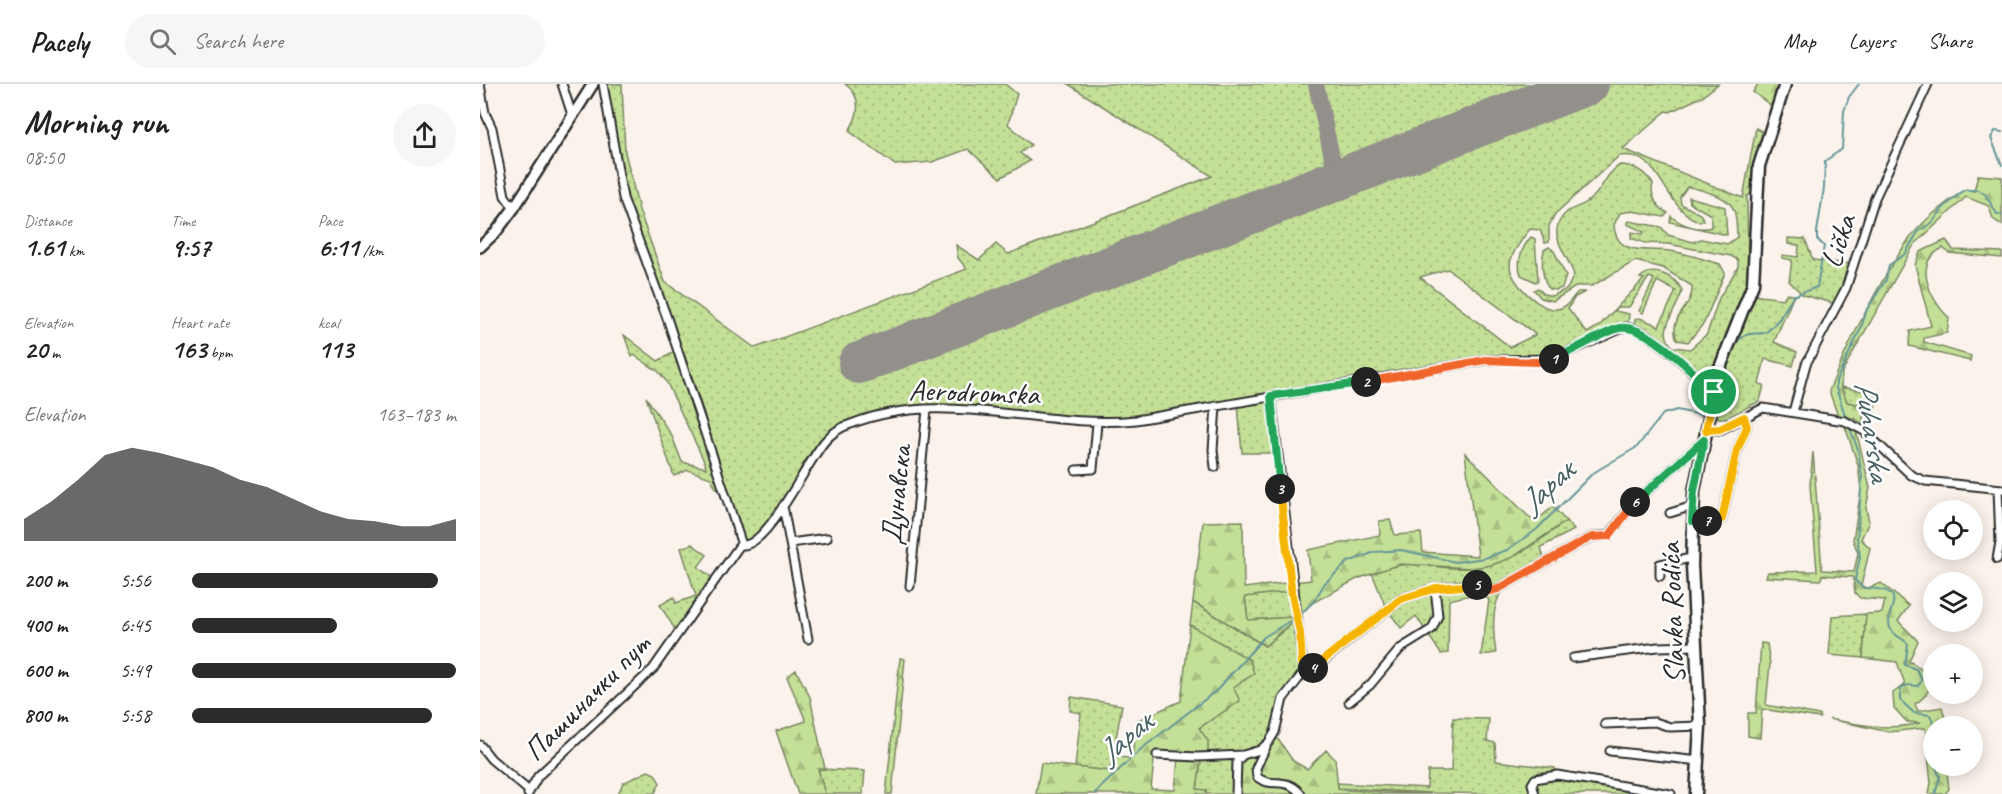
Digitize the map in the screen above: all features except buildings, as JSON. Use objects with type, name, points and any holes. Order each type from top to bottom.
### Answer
[{"type":"main road","name":"Slavka Rodića","points":[[1696,794],[1700,726],[1692,558],[1693,506],[1719,370],[1752,284],[1759,166],[1785,84]]},
{"type":"street","points":[[480,84],[505,196],[514,208]]},
{"type":"street","points":[[562,84],[573,115]]},
{"type":"street","points":[[480,247],[496,232],[514,208],[593,84]]},
{"type":"street","points":[[603,84],[618,184],[716,463],[740,544]]},
{"type":"street","name":"Lička","points":[[1792,412],[1806,364],[1846,288],[1875,198],[1928,84]]},
{"type":"street","name":"Aerodromska","points":[[740,544],[746,546],[757,538],[783,506],[813,456],[835,432],[874,416],[927,409],[1023,414],[1097,423],[1136,420],[1271,396],[1359,384],[1485,360],[1552,359],[1625,327],[1633,328],[1650,337],[1714,392]]},
{"type":"street","points":[[1271,396],[1292,595],[1299,625],[1302,663],[1306,668]]},
{"type":"street","points":[[1215,467],[1213,450],[1216,406]]},
{"type":"street","points":[[1301,794],[1288,783],[1264,781],[1257,777],[1256,768],[1269,742],[1284,699],[1306,668],[1318,665],[1401,599],[1436,588],[1475,585],[1490,591],[1498,589],[1592,537],[1609,536],[1635,502],[1705,435],[1763,408],[1855,424],[1911,475],[1925,481],[2000,489],[2000,548],[1997,559]]},
{"type":"street","name":"Дунавска","points":[[910,586],[927,409]]},
{"type":"street","points":[[1692,521],[1719,522],[1722,519],[1737,450],[1747,427],[1744,417]]},
{"type":"street","points":[[1076,470],[1092,469],[1097,423]]},
{"type":"street","points":[[783,506],[808,639]]},
{"type":"street","points":[[1670,513],[1693,506]]},
{"type":"street","points":[[790,543],[827,538]]},
{"type":"street","name":"Пашиначки пут","points":[[529,792],[537,776],[627,696],[653,669],[740,544]]},
{"type":"street","points":[[1660,576],[1660,564],[1692,558]]},
{"type":"street","points":[[1349,702],[1370,685],[1400,650],[1436,624],[1438,616],[1436,588]]},
{"type":"street","points":[[1574,658],[1658,647],[1696,646]]},
{"type":"street","points":[[1605,724],[1655,722],[1670,727],[1700,726]]},
{"type":"street","points":[[1157,755],[1198,758],[1243,755],[1260,750],[1269,742]]},
{"type":"street","points":[[480,745],[491,759],[529,792]]},
{"type":"street","points":[[1610,751],[1699,761]]},
{"type":"street","points":[[1236,794],[1237,761],[1243,755]]},
{"type":"street","points":[[1534,794],[1532,784],[1535,779],[1557,775],[1671,794]]},
{"type":"green space","points":[[607,84],[622,84],[625,152],[639,210],[665,282],[755,348],[967,269],[958,258],[956,245],[979,260],[996,244],[1008,254],[1212,176],[1068,84],[1718,84],[1703,96],[1670,112],[1666,111],[1623,149],[1743,198],[1756,128],[1763,132],[1755,164],[1753,193],[1747,196],[1748,283],[1724,348],[1710,370],[1703,374],[1697,372],[1649,331],[1634,326],[1635,319],[1640,318],[1659,326],[1676,291],[1657,281],[1643,313],[1639,311],[1654,279],[1649,277],[1629,307],[1618,307],[1615,311],[1629,314],[1628,323],[1604,330],[1552,357],[1497,357],[1133,418],[1081,419],[974,407],[903,407],[870,414],[841,426],[816,446],[776,514],[756,537],[744,543],[693,379],[626,194]],"holes":[[[1619,156],[1634,156],[1645,161],[1654,170],[1677,205],[1687,215],[1700,222],[1704,220],[1700,214],[1681,204],[1680,197],[1687,187],[1725,199],[1735,213],[1737,237],[1727,244],[1701,239],[1693,242],[1668,235],[1661,227],[1629,221],[1627,224],[1644,232],[1643,234],[1632,232],[1631,238],[1645,243],[1668,244],[1731,256],[1738,260],[1738,267],[1719,298],[1707,334],[1690,349],[1673,347],[1668,340],[1667,327],[1682,291],[1675,281],[1663,274],[1657,272],[1645,274],[1640,278],[1644,279],[1599,326],[1587,333],[1568,308],[1575,297],[1585,292],[1578,292],[1564,307],[1550,309],[1527,294],[1511,272],[1512,256],[1530,229],[1540,230],[1545,243],[1549,242],[1549,226],[1555,214]],[[1448,269],[1535,334],[1535,335],[1510,347],[1420,277]]]},
{"type":"green space","points":[[845,84],[1005,84],[1017,94],[1008,124],[1031,145],[1020,153],[1030,161],[1000,178],[968,149],[932,162],[895,165],[849,131],[858,106],[855,95]]},
{"type":"green space","points":[[1758,84],[1781,84],[1773,107],[1753,92]]},
{"type":"green space","points":[[1620,165],[1639,170],[1646,176],[1653,184],[1652,193],[1655,201],[1668,213],[1664,217],[1632,211],[1620,213],[1614,225],[1620,242],[1634,249],[1676,252],[1720,264],[1725,273],[1704,323],[1688,342],[1677,340],[1675,325],[1692,294],[1692,286],[1663,268],[1635,261],[1592,286],[1577,286],[1553,301],[1541,298],[1534,290],[1538,288],[1544,294],[1552,296],[1567,289],[1574,275],[1559,244],[1557,228],[1560,220],[1567,212],[1591,199]]},
{"type":"green space","points":[[1978,175],[2002,177],[2002,225],[1993,219],[1989,206],[1966,197],[1914,245],[1842,372],[1841,387],[1847,402],[1875,408],[1872,418],[1863,416],[1863,424],[1854,418],[1838,416],[1829,391],[1854,334],[1886,276],[1919,227],[1966,189],[1974,191]]},
{"type":"green space","points":[[1689,197],[1725,207],[1727,235],[1670,222],[1671,216],[1690,226],[1711,227],[1711,215],[1690,203]]},
{"type":"green space","points":[[1531,237],[1535,239],[1538,280],[1536,282],[1521,275],[1519,265],[1525,245]]},
{"type":"green space","points":[[1788,238],[1805,239],[1813,260],[1852,264],[1837,304],[1803,295],[1789,281],[1792,260],[1782,258],[1782,255],[1798,257],[1799,245],[1788,244]]},
{"type":"green space","points":[[1946,240],[1953,250],[2002,252],[2002,258],[1949,253],[1943,248],[1933,255],[1928,263],[1927,282],[1936,302],[1949,318],[1947,333],[1924,338],[1924,342],[1971,356],[1970,361],[1909,346],[1910,331],[1931,326],[1915,265],[1920,252]]},
{"type":"green space","points":[[1549,247],[1554,251],[1566,276],[1562,288],[1556,290],[1549,289],[1542,265],[1544,250]]},
{"type":"green space","points":[[1786,294],[1794,295],[1774,342],[1797,352],[1793,366],[1765,359],[1759,384],[1764,385],[1760,401],[1726,418],[1718,418],[1724,371],[1753,295],[1783,299]]},
{"type":"green space","points":[[624,335],[658,361],[676,351],[723,493],[715,487],[711,478],[688,470],[674,476],[646,397],[672,436],[682,462],[706,468],[705,463],[666,381],[659,372],[634,355],[632,357]]},
{"type":"green space","points":[[1841,387],[1878,394],[1875,408],[1847,402]]},
{"type":"green space","points":[[1267,400],[1274,453],[1242,453],[1238,405]]},
{"type":"green space","points":[[1844,423],[1855,426],[1870,488],[1866,508],[1869,522],[1861,539],[1870,548],[1861,586],[1868,588],[1881,583],[1909,606],[1898,621],[1918,641],[1909,661],[1923,671],[1923,697],[1915,704],[1918,711],[1942,707],[1944,716],[1923,716],[1923,728],[1889,732],[1829,719],[1886,727],[1920,723],[1907,722],[1894,708],[1893,693],[1905,684],[1897,662],[1863,658],[1866,614],[1882,613],[1885,600],[1860,598],[1855,593],[1853,577],[1822,575],[1821,580],[1766,577],[1768,572],[1817,571],[1810,485],[1813,452],[1822,570],[1854,572],[1858,553],[1853,540],[1861,490],[1858,465]]},
{"type":"green space","points":[[1465,453],[1534,522],[1553,507],[1566,521],[1513,557],[1492,565],[1471,568],[1400,564],[1357,579],[1312,603],[1265,646],[1193,602],[1203,522],[1243,521],[1244,588],[1311,580],[1308,550],[1380,535],[1379,521],[1390,520],[1395,535],[1421,533],[1423,552],[1478,556]],"holes":[[[1294,591],[1301,612],[1294,617],[1248,620],[1245,597]]]},
{"type":"green space","points":[[1566,521],[1574,530],[1541,547],[1545,563],[1521,576],[1502,591],[1494,617],[1496,653],[1481,655],[1489,600],[1479,593],[1449,600],[1448,653],[1441,654],[1416,616],[1401,628],[1386,608],[1372,573],[1412,564],[1472,568],[1498,563],[1522,552]]},
{"type":"green space","points":[[692,544],[707,555],[698,567],[714,579],[676,631],[660,605],[674,597],[676,603],[696,596],[681,548]]},
{"type":"green space","points":[[1295,591],[1301,612],[1294,617],[1248,620],[1245,596]]},
{"type":"green space","points":[[1193,602],[1265,646],[1295,621],[1300,672],[1281,700],[1273,731],[1263,746],[1248,752],[1208,754],[1199,728],[1239,701],[1233,687],[1250,660],[1190,625]]},
{"type":"green space","points":[[1866,614],[1863,658],[1829,655],[1832,616]]},
{"type":"green space","points":[[1190,625],[1250,660],[1254,674],[1233,687],[1240,701],[1199,728],[1208,741],[1208,754],[1155,751],[1151,789],[1175,790],[1178,759],[1201,761],[1197,789],[1206,790],[1206,794],[1036,794],[1041,763],[1109,771],[1113,757],[1132,758],[1136,721],[1181,701]]},
{"type":"green space","points":[[1761,643],[1767,644],[1770,664],[1766,705],[1820,715],[1820,718],[1762,709],[1760,738],[1748,736],[1748,713],[1756,713]]},
{"type":"green space","points":[[900,658],[905,659],[892,794],[886,794]]},
{"type":"green space","points":[[796,670],[810,697],[825,769],[818,769],[825,794],[798,794],[776,731],[806,721],[787,677]]},
{"type":"green space","points":[[1071,697],[1122,705],[1110,771],[1075,767],[1081,713],[1070,711]]},
{"type":"green space","points":[[1453,718],[1489,719],[1487,741],[1495,743],[1496,761],[1555,768],[1555,772],[1540,772],[1531,777],[1529,783],[1532,794],[1431,793],[1338,788],[1337,783],[1427,788],[1428,771],[1451,771]]},
{"type":"green space","points":[[1275,735],[1293,761],[1307,769],[1326,750],[1335,759],[1338,788],[1342,790],[1431,794],[1239,794],[1241,757],[1248,756]]},
{"type":"green space","points":[[1241,757],[1239,794],[1206,794],[1206,790],[1197,790],[1201,761]]},
{"type":"green space","points":[[818,769],[865,771],[863,794],[825,794]]},
{"type":"green space","points":[[648,771],[655,774],[660,783],[655,793],[618,794],[623,783]]},
{"type":"green space","points":[[1545,776],[1664,794],[1540,794],[1535,785],[1538,779]]},
{"type":"green space","points":[[1930,776],[1947,776],[1949,789],[1945,794],[1929,794]]},
{"type":"waterway","name":"Јарак","points":[[1715,410],[1723,393],[1728,360],[1737,342],[1744,336],[1767,332],[1780,318],[1793,296],[1817,287],[1824,246],[1817,239],[1817,232],[1824,188],[1825,161],[1842,149],[1844,111],[1849,97],[1859,84]]},
{"type":"waterway","name":"Puharska","points":[[2002,132],[1995,131],[1991,138],[2002,165]]},
{"type":"waterway","name":"Puharska","points":[[1847,421],[1836,388],[1836,381],[1861,328],[1867,309],[1886,280],[1889,265],[1905,254],[1918,232],[1933,222],[1942,209],[1964,190],[1978,190],[1985,194],[1997,214],[2002,215]]},
{"type":"waterway","name":"Јарак","points":[[1094,794],[1140,750],[1217,690],[1264,637],[1301,614],[1314,601],[1325,583],[1348,562],[1375,552],[1401,550],[1456,562],[1485,558],[1507,550],[1536,530],[1593,473],[1637,447],[1663,414],[1677,410],[1705,416]]},
{"type":"waterway","name":"Puharska","points":[[1849,426],[1858,450],[1862,477],[1857,538],[1860,557],[1855,580],[1863,588],[1879,589],[1893,596],[1890,628],[1908,644],[1905,665],[1916,669],[1922,680],[1918,686],[1907,685],[1900,689],[1900,700],[1914,713],[1930,716]]},
{"type":"waterway","name":"Puharska","points":[[1935,794],[1940,776]]},
{"type":"taxiway","points":[[1316,84],[1337,180]]},
{"type":"runway","points":[[859,363],[1588,84]]},
{"type":"route","points":[[1625,327],[1633,328],[1650,337],[1714,392],[1706,430],[1720,429],[1744,417],[1747,424],[1737,450],[1722,519],[1719,522],[1692,521],[1694,491],[1704,440],[1693,447],[1635,502],[1609,536],[1592,537],[1498,589],[1490,591],[1475,585],[1449,586],[1424,590],[1401,599],[1314,668],[1309,669],[1303,665],[1300,654],[1299,625],[1292,595],[1290,557],[1271,396],[1359,384],[1485,360],[1536,362],[1552,359],[1625,327]]}]
